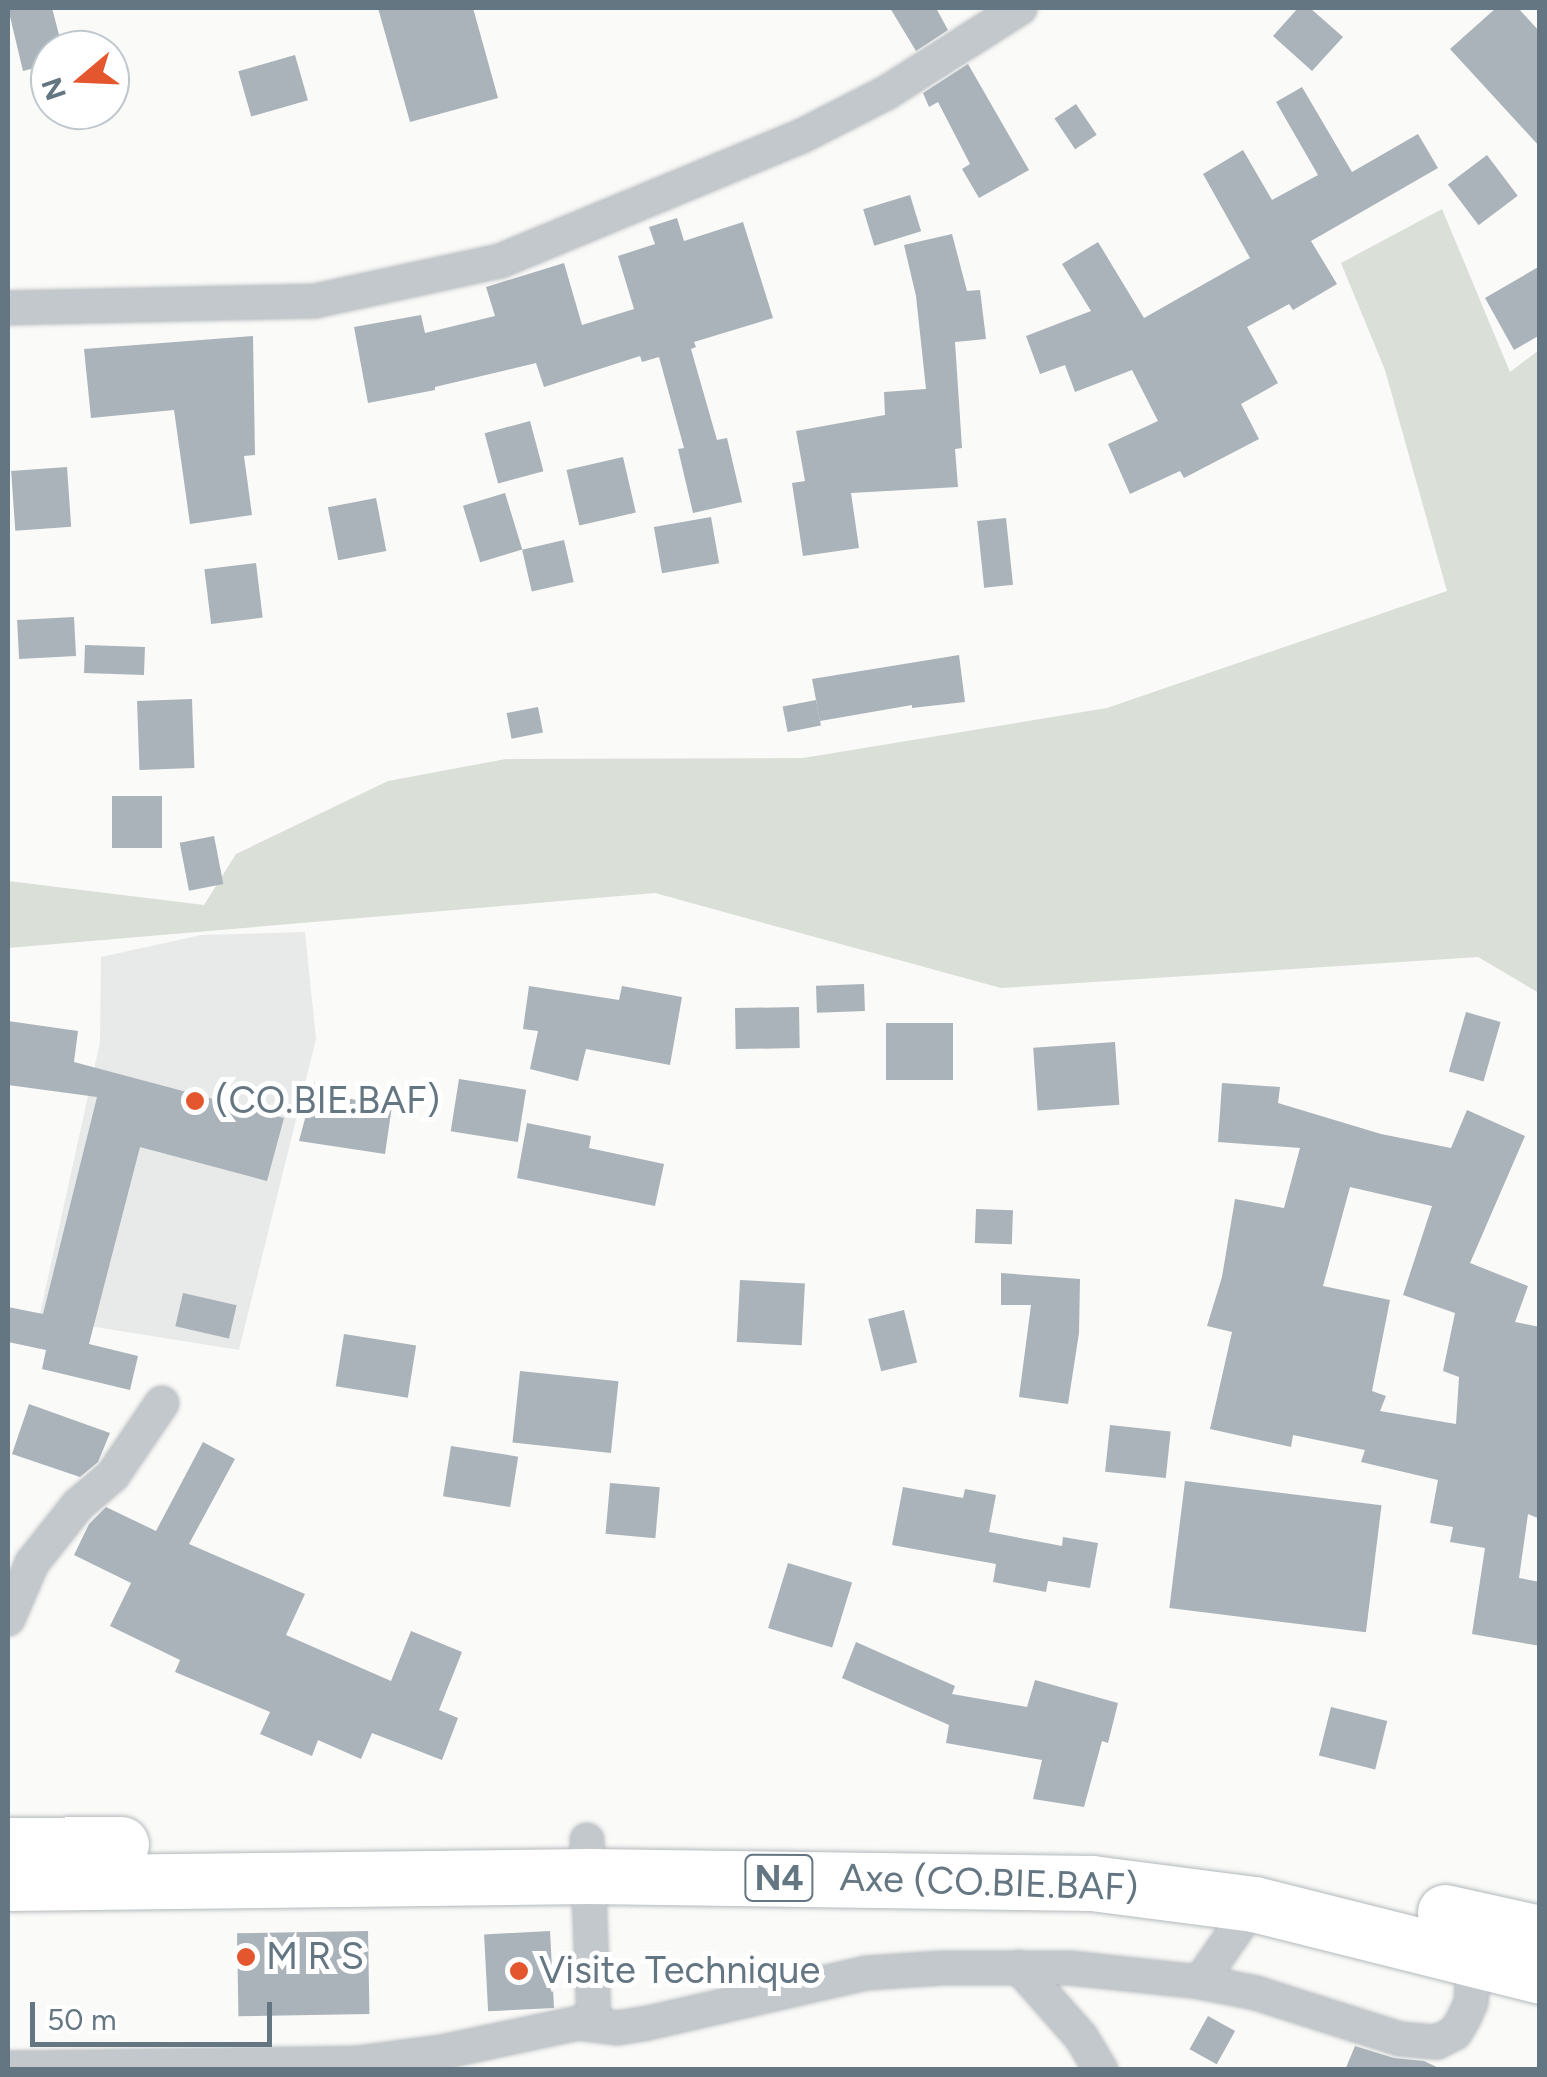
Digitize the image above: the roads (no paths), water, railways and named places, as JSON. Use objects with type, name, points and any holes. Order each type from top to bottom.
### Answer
[{"type":"highway","name":"Axe (CO.BIE.BAF)","points":[[8,1844],[588,1858],[1092,1883],[1254,1904],[1474,1956],[1540,1976]]},
{"type":"highway","name":"Axe (CO.BIE.BAF)","points":[[8,1883],[588,1858],[1074,1846],[1168,1852],[1295,1875],[1540,1933]]},
{"type":"street","points":[[8,308],[315,301],[500,261],[800,137],[886,93],[1020,8]]},
{"type":"street","points":[[8,1619],[32,1563],[78,1506],[112,1474],[162,1403]]},
{"type":"street","points":[[588,1858],[594,2022]]},
{"type":"street","points":[[1200,1982],[1254,1904]]},
{"type":"street","points":[[8,2068],[357,2063],[594,2022],[617,2028],[648,2023],[866,1973],[1018,1967],[1118,1971],[1200,1982],[1256,1993],[1383,2034],[1437,2042],[1456,2033],[1471,2002],[1474,1956]]},
{"type":"street","points":[[1018,1967],[1081,2037],[1101,2070]]},
{"type":"place","name":"(CO.BIE.BAF)","points":[[195,1101]]},
{"type":"place","name":"M R S","points":[[246,1957]]},
{"type":"place","name":"Visite Technique","points":[[519,1971]]}]
